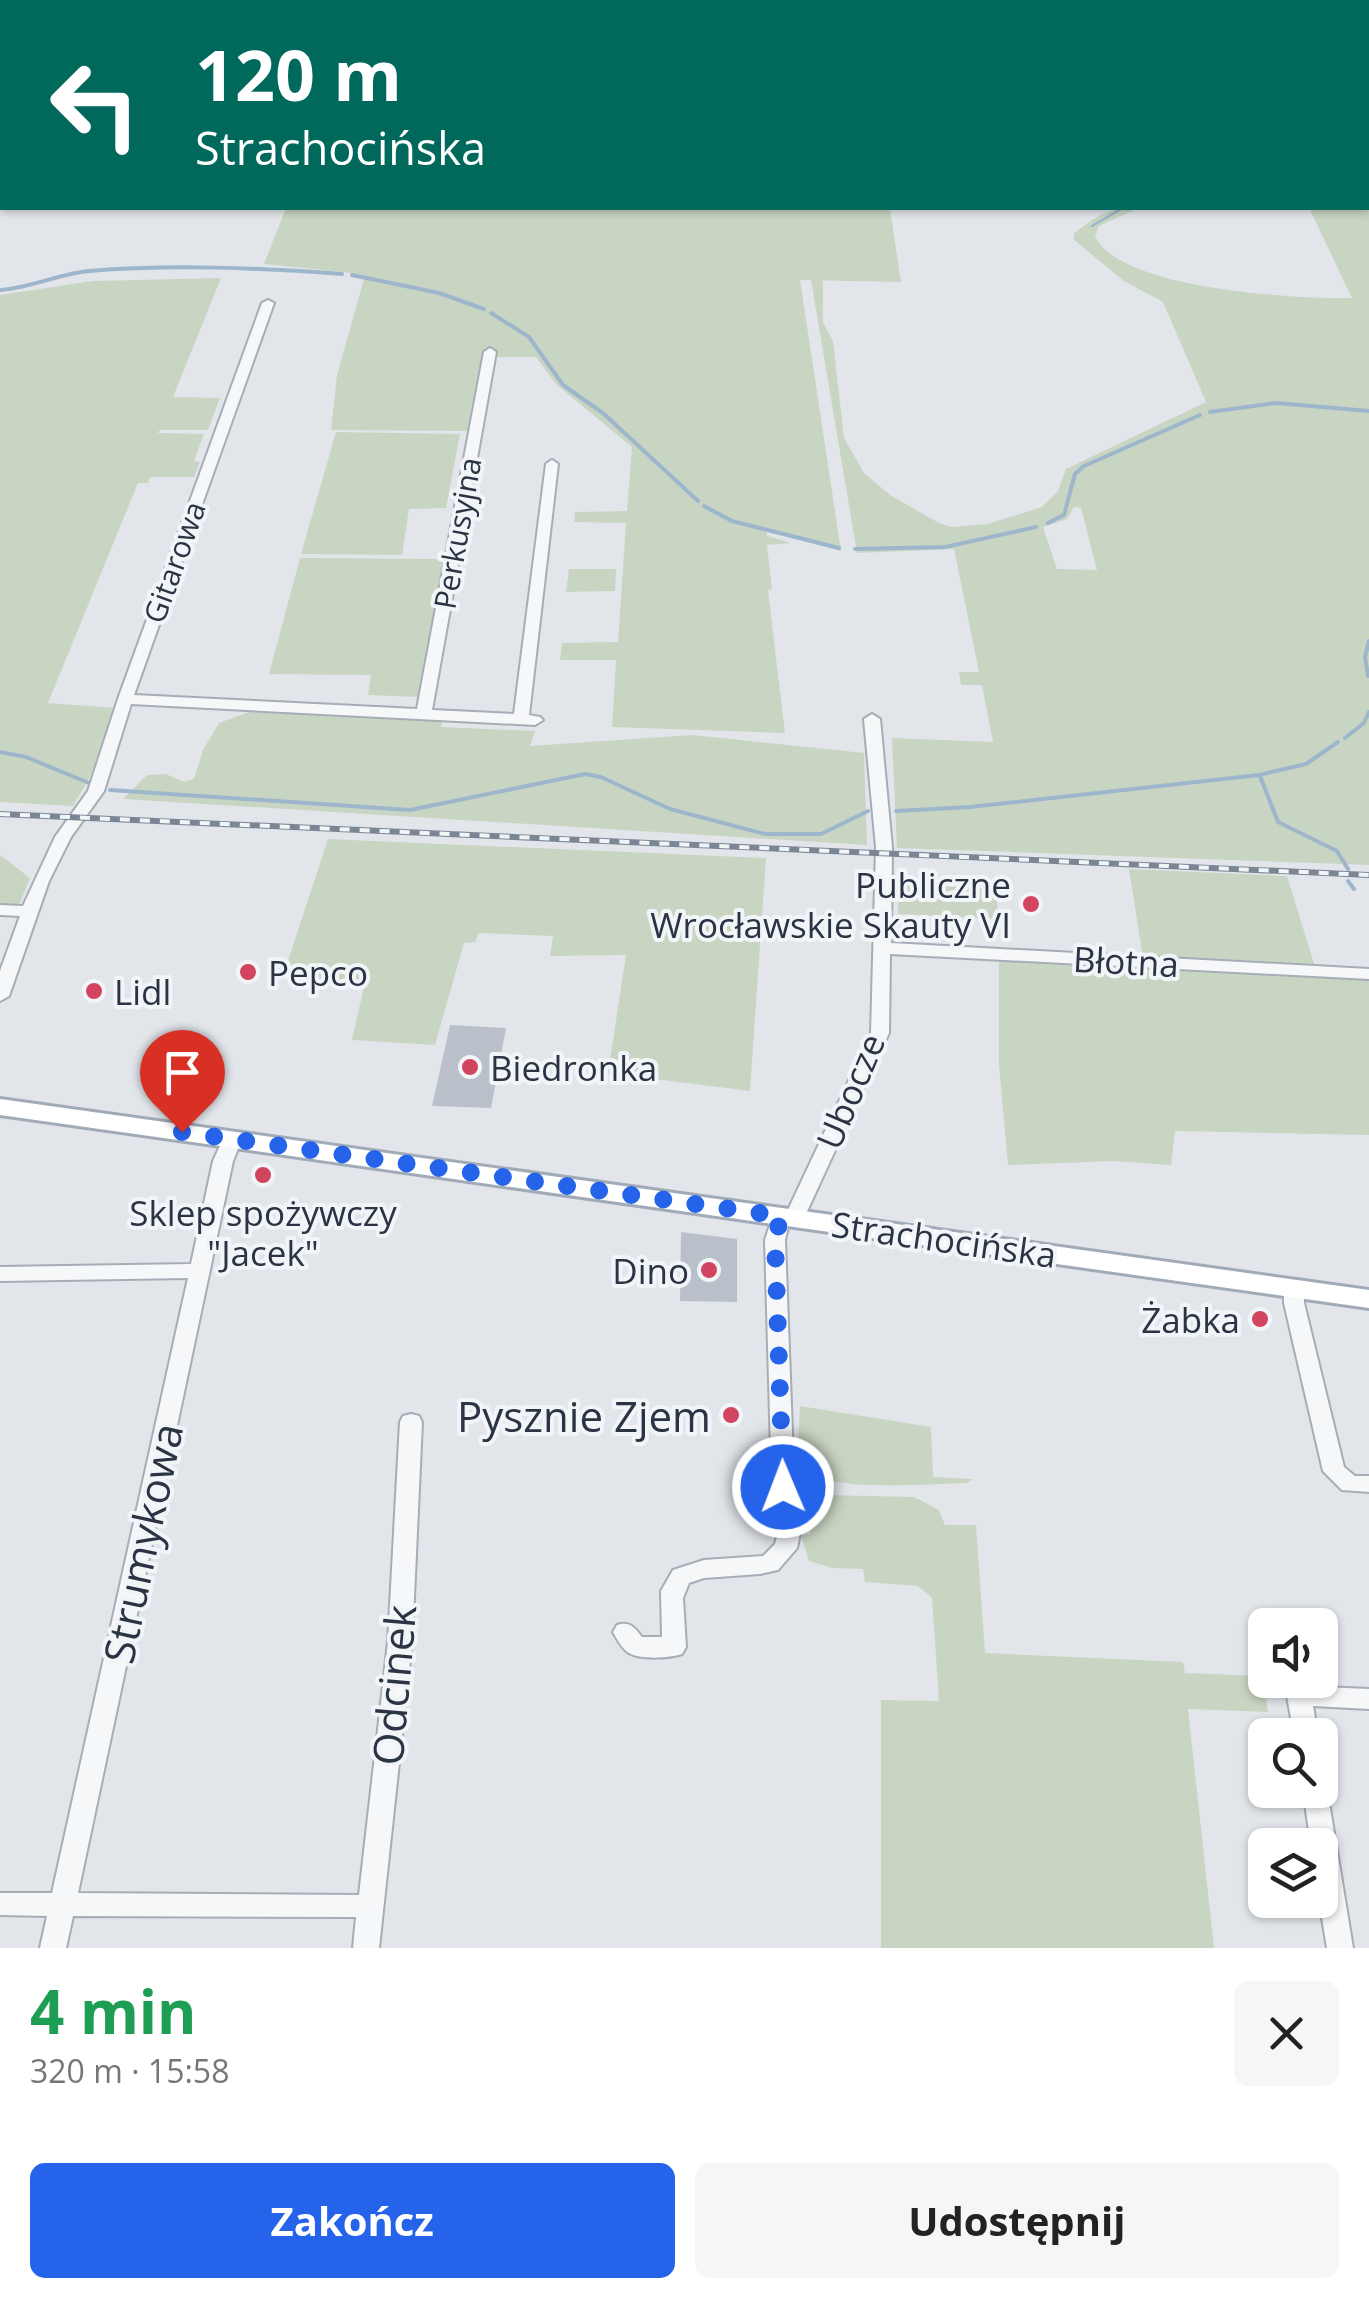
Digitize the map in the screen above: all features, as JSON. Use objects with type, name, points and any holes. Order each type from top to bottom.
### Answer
[{"type":"main road","name":"Strachocińska","points":[[0,1107],[1369,1299]]},
{"type":"street","name":"Gitarowa","points":[[0,996],[56,850],[96,791],[125,698],[268,303]]},
{"type":"street","name":"Perkusyjna","points":[[424,714],[490,352]]},
{"type":"street","points":[[125,698],[528,720],[552,464]]},
{"type":"street","name":"Ubocze","points":[[625,1632],[636,1646],[674,1647],[674,1587],[682,1575],[694,1569],[758,1567],[780,1557],[789,1533],[783,1487],[775,1240],[872,1057],[880,1033],[884,845],[872,719]]},
{"type":"street","points":[[0,910],[30,912]]},
{"type":"street","name":"Błotna","points":[[884,948],[1369,974]]},
{"type":"street","name":"Strumykowa","points":[[53,1948],[224,1160],[232,1140]]},
{"type":"street","points":[[0,1275],[200,1271]]},
{"type":"street","points":[[1294,1288],[1334,1470],[1350,1484],[1369,1484]]},
{"type":"street","name":"Odcinek","points":[[366,1948],[400,1642],[411,1422]]},
{"type":"street","points":[[1303,1718],[1299,1696],[1369,1699]]},
{"type":"street","points":[[1317,1808],[1340,1948]]},
{"type":"street","points":[[0,1904],[370,1906]]},
{"type":"green space","points":[[285,210],[890,210],[901,282],[800,280],[841,551],[767,531],[767,536],[791,543],[767,545],[772,589],[768,590],[785,733],[612,727],[616,660],[560,660],[562,643],[618,642],[626,523],[574,522],[575,512],[627,511],[632,447],[556,384],[536,357],[495,357],[493,351],[484,351],[470,431],[331,430],[337,375],[364,279],[351,277],[351,273],[264,264]]},
{"type":"green space","points":[[1135,210],[1099,226],[1095,236],[1111,254],[1138,269],[1212,288],[1352,298],[1310,210],[1369,210],[1369,865],[897,848],[892,738],[993,742],[982,685],[961,685],[959,672],[979,672],[954,549],[857,553],[811,280],[823,281],[823,322],[833,341],[844,438],[864,473],[890,495],[952,527],[988,524],[1042,507],[1058,491],[1066,469],[1206,402],[1163,302],[1124,281],[1074,240],[1074,234],[1097,217],[1111,211]],"holes":[[[1074,507],[1081,508],[1097,570],[1057,569],[1043,527],[1067,519]]]},
{"type":"green space","points":[[221,278],[173,397],[220,398],[208,430],[158,433],[204,434],[194,461],[200,462],[194,477],[150,477],[148,483],[138,483],[48,703],[115,708],[90,777],[73,806],[0,802],[0,295],[93,281]]},
{"type":"green space","points":[[336,432],[460,434],[446,508],[409,509],[402,555],[301,554]]},
{"type":"green space","points":[[300,558],[444,559],[418,697],[368,695],[371,675],[269,674]]},
{"type":"green space","points":[[569,569],[616,569],[615,591],[566,592]]},
{"type":"green space","points":[[249,712],[443,720],[441,727],[535,731],[530,746],[692,735],[864,753],[867,845],[123,799],[147,775],[166,774],[184,782],[194,779],[203,750],[219,723]]},
{"type":"green space","points":[[328,839],[766,858],[750,1091],[608,1073],[626,955],[550,956],[553,936],[479,933],[475,942],[464,943],[435,1045],[352,1040],[365,982],[283,976]]},
{"type":"green space","points":[[0,855],[30,878],[18,908],[0,906]]},
{"type":"green space","points":[[1129,869],[1287,876],[1315,967],[1143,958]]},
{"type":"green space","points":[[899,884],[996,889],[998,919],[898,914]]},
{"type":"green space","points":[[999,958],[1369,978],[1369,1135],[1175,1131],[1171,1165],[1113,1161],[1008,1165],[999,1065]]},
{"type":"green space","points":[[800,1406],[931,1427],[933,1477],[973,1479],[967,1483],[878,1485],[812,1476],[797,1468]]},
{"type":"green space","points":[[827,1495],[914,1497],[939,1510],[945,1525],[976,1525],[985,1653],[1183,1662],[1185,1673],[1248,1675],[1248,1698],[1266,1698],[1268,1712],[1188,1709],[1214,1948],[881,1948],[881,1700],[939,1701],[932,1598],[918,1586],[865,1582],[863,1569],[832,1568],[809,1561],[801,1535],[810,1534],[811,1515],[829,1501]]},
{"type":"building","name":"Biedronka","points":[[450,1025],[506,1028],[491,1108],[432,1106]]},
{"type":"building","name":"Dino","points":[[681,1232],[737,1239],[737,1302],[680,1301]]},
{"type":"waterway","points":[[1092,226],[1120,210]]},
{"type":"waterway","points":[[0,290],[78,273],[121,269],[216,268],[342,274]]},
{"type":"waterway","points":[[352,275],[439,293],[484,309]]},
{"type":"waterway","points":[[491,313],[529,337],[563,385],[604,414],[698,501]]},
{"type":"waterway","points":[[1210,412],[1276,403],[1369,411]]},
{"type":"waterway","points":[[1048,523],[1064,515],[1075,474],[1084,466],[1200,415]]},
{"type":"waterway","points":[[704,506],[732,521],[839,548]]},
{"type":"waterway","points":[[855,549],[945,547],[1036,527]]},
{"type":"waterway","points":[[1368,676],[1365,657],[1369,641]]},
{"type":"waterway","points":[[1345,738],[1364,723],[1369,712]]},
{"type":"waterway","points":[[896,811],[970,807],[1259,775],[1306,764],[1338,742]]},
{"type":"waterway","points":[[0,752],[26,757],[89,783]]},
{"type":"waterway","points":[[110,790],[410,810],[585,774],[601,777],[670,809],[765,834],[821,834],[868,811]]},
{"type":"waterway","points":[[1260,776],[1278,822],[1337,851],[1348,869]]},
{"type":"waterway","points":[[1348,881],[1354,889]]},
{"type":"railway","points":[[0,814],[1369,875]]},
{"type":"place","name":"Publiczne Wrocławskie Skauty VI","points":[[1031,904]]},
{"type":"place","name":"Pepco","points":[[248,972]]},
{"type":"place","name":"Lidl","points":[[94,991]]},
{"type":"place","name":"Biedronka","points":[[470,1067]]},
{"type":"place","name":"Sklep spożywczy \"Jacek\"","points":[[263,1175]]},
{"type":"place","name":"Dino","points":[[709,1270]]},
{"type":"place","name":"Żabka","points":[[1260,1319]]},
{"type":"place","name":"Pysznie Zjem","points":[[731,1415]]},
{"type":"route","points":[[182,1132],[781,1216],[775,1240],[783,1487]]}]
